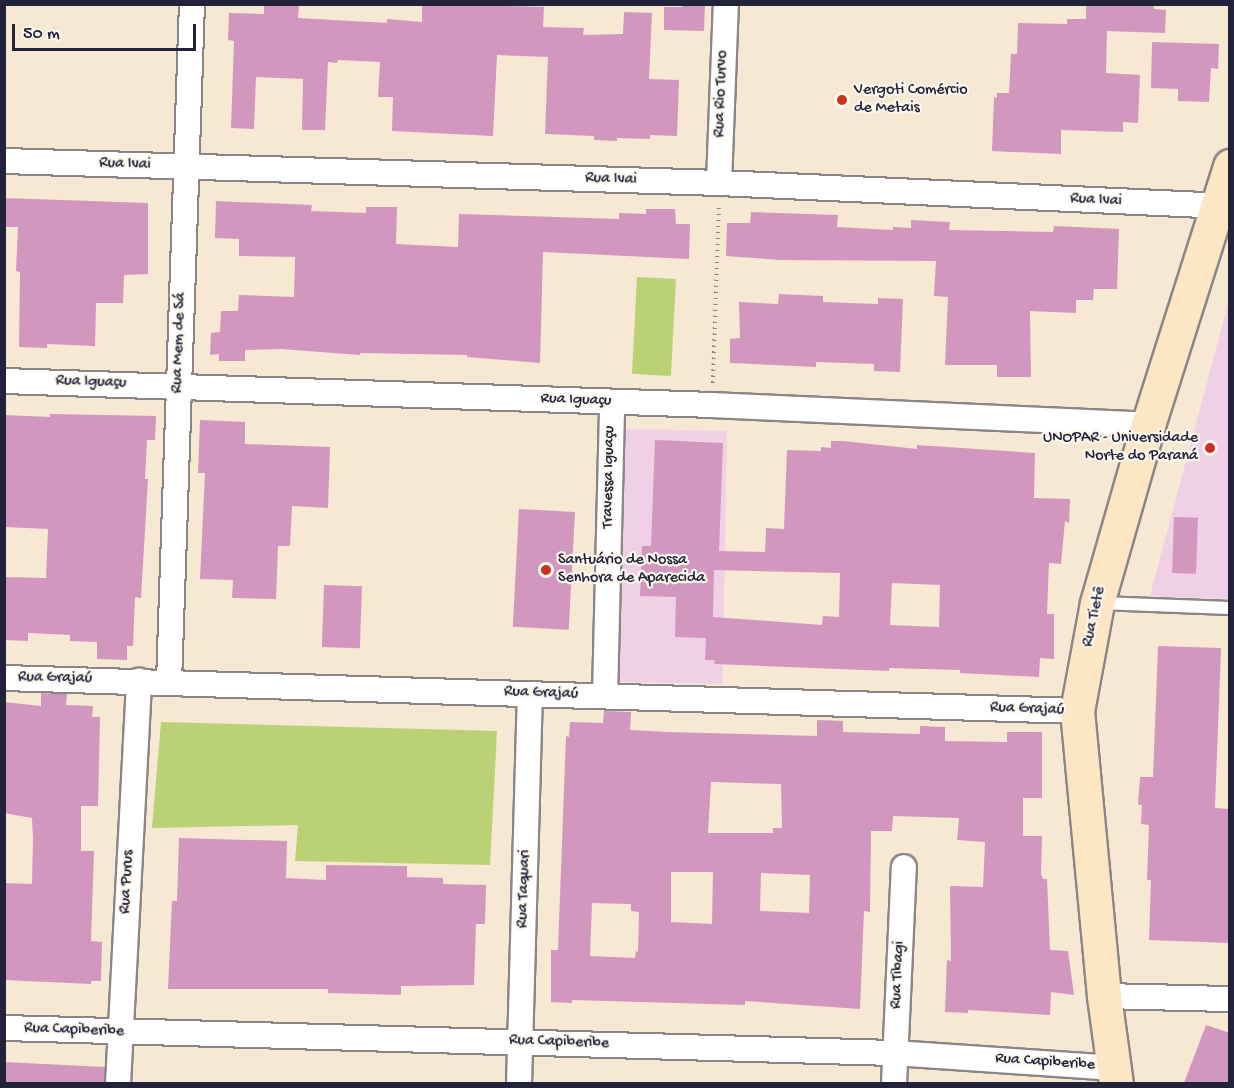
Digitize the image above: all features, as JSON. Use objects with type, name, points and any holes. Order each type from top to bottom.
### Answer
[{"type":"street","name":"Rua Mem de Sá","points":[[169,682],[192,4]]},
{"type":"street","name":"Rua Rio Turvo","points":[[719,183],[726,4]]},
{"type":"street","name":"Rua Ivai","points":[[4,161],[719,183],[1223,206]]},
{"type":"street","name":"Rua Tietê","points":[[1115,1076],[1104,996],[1077,711],[1097,603],[1148,425],[1223,206],[1230,166]]},
{"type":"street","name":"Rua Iguaçu","points":[[4,381],[712,405],[1148,425]]},
{"type":"street","name":"Travessa Iguaçu","points":[[605,696],[612,402]]},
{"type":"street","name":"Rua Grajaú","points":[[4,678],[1077,711]]},
{"type":"street","name":"Rua Purus","points":[[118,1083],[139,681]]},
{"type":"street","name":"Rua Taquari","points":[[519,1083],[530,694]]},
{"type":"street","name":"Rua Tibagi","points":[[894,1083],[904,867]]},
{"type":"street","points":[[1104,996],[1230,999]]},
{"type":"street","name":"Rua Capiberibe","points":[[4,1028],[895,1053],[1115,1076]]},
{"type":"lane","points":[[1097,603],[1230,608]]},
{"type":"path","points":[[712,405],[719,183]]},
{"type":"shaded area","name":"UNOPAR - Universidade Norte do Paraná","points":[[1229,300],[1229,599],[1150,596]]},
{"type":"shaded area","points":[[621,429],[727,431],[723,684],[617,682]]},
{"type":"green space","points":[[637,277],[676,279],[671,376],[632,374]]},
{"type":"green space","points":[[161,722],[497,731],[490,865],[295,861],[298,825],[152,828]]},
{"type":"building","points":[[264,4],[299,4],[298,18],[387,23],[387,19],[422,22],[422,4],[544,7],[543,27],[584,28],[583,35],[623,34],[624,12],[652,13],[649,79],[679,80],[677,136],[650,135],[650,139],[617,138],[617,141],[594,140],[594,136],[545,134],[548,57],[497,55],[493,136],[392,131],[393,97],[378,97],[380,62],[338,60],[337,63],[328,62],[325,130],[302,130],[303,79],[256,77],[254,129],[231,128],[234,41],[228,40],[229,13],[264,14]]},
{"type":"building","points":[[682,4],[705,4],[704,31],[664,30],[664,7],[682,7]]},
{"type":"building","points":[[1086,4],[1154,4],[1154,9],[1166,10],[1165,33],[1107,31],[1106,73],[1140,75],[1138,123],[1123,122],[1123,132],[1061,130],[1061,154],[992,151],[994,97],[997,98],[997,93],[1009,93],[1011,54],[1017,54],[1018,23],[1067,24],[1067,19],[1086,19]]},
{"type":"building","points":[[1152,42],[1219,44],[1218,69],[1211,68],[1209,102],[1178,101],[1178,89],[1151,88]]},
{"type":"building","points":[[4,198],[148,203],[148,274],[124,275],[123,303],[96,303],[95,346],[47,344],[47,348],[19,347],[20,272],[16,271],[18,227],[4,227]]},
{"type":"building","points":[[216,201],[312,205],[311,211],[366,213],[366,207],[397,207],[396,244],[458,247],[459,214],[619,219],[619,213],[646,214],[646,209],[675,209],[676,224],[690,224],[689,259],[543,252],[540,363],[467,357],[467,355],[360,353],[360,355],[281,349],[245,350],[245,361],[219,361],[219,354],[210,355],[211,333],[220,332],[221,311],[238,311],[239,295],[294,297],[295,257],[239,256],[239,239],[215,238]]},
{"type":"building","points":[[751,212],[838,215],[837,227],[893,230],[893,227],[911,228],[911,220],[950,222],[949,230],[1053,232],[1054,226],[1119,229],[1117,289],[1094,289],[1093,300],[1076,300],[1076,313],[1030,311],[1031,377],[997,377],[997,365],[945,365],[948,297],[934,296],[936,261],[780,260],[726,256],[727,223],[750,223]]},
{"type":"building","points":[[779,294],[823,296],[823,302],[878,304],[878,298],[903,299],[900,372],[874,371],[874,364],[816,362],[816,367],[730,363],[730,339],[740,338],[739,302],[778,304]]},
{"type":"building","points":[[50,414],[156,416],[155,440],[147,440],[145,479],[148,479],[141,598],[135,597],[133,646],[127,646],[127,660],[97,659],[97,642],[70,641],[70,635],[28,633],[28,641],[4,640],[4,577],[46,578],[48,529],[4,527],[4,415],[50,417]]},
{"type":"building","points":[[200,420],[245,422],[245,444],[330,447],[328,508],[292,506],[290,546],[278,546],[276,599],[232,598],[233,580],[200,579],[205,473],[198,473]]},
{"type":"building","points":[[655,440],[723,443],[719,551],[765,552],[766,528],[784,529],[787,450],[821,451],[821,447],[831,448],[831,441],[917,449],[917,445],[1035,453],[1034,498],[1070,499],[1069,523],[1065,521],[1061,564],[1049,563],[1047,614],[1054,614],[1054,659],[1040,658],[1039,677],[960,673],[960,670],[889,668],[889,671],[714,664],[715,660],[705,660],[706,638],[675,637],[676,597],[640,596],[642,546],[651,546]],"holes":[[[714,570],[840,573],[839,617],[823,616],[822,625],[713,617]],[[892,583],[940,585],[939,627],[890,625]]]},
{"type":"building","name":"Santuário de Nossa Senhora de Aparecida","points":[[519,509],[575,512],[569,630],[513,627]]},
{"type":"building","points":[[1174,517],[1198,518],[1196,574],[1172,573]]},
{"type":"building","points":[[324,585],[362,586],[360,648],[322,647]]},
{"type":"building","points":[[1158,646],[1221,648],[1215,808],[1230,809],[1230,943],[1149,940],[1151,880],[1147,880],[1149,825],[1141,824],[1142,805],[1138,805],[1140,777],[1153,777]]},
{"type":"building","points":[[41,693],[67,694],[66,705],[93,706],[92,717],[100,717],[98,806],[81,806],[81,851],[94,851],[91,941],[102,942],[101,981],[91,981],[91,984],[4,980],[4,883],[32,884],[33,838],[32,818],[4,813],[4,702],[41,706]]},
{"type":"building","points":[[604,711],[631,712],[630,730],[668,732],[817,736],[817,720],[843,721],[843,732],[920,734],[920,726],[945,727],[945,741],[1007,742],[1007,732],[1042,732],[1042,798],[1023,798],[1023,836],[1042,836],[1041,874],[1043,879],[1047,879],[1050,950],[1068,951],[1074,995],[1051,992],[1050,1015],[968,1010],[968,1013],[945,1012],[947,960],[951,961],[950,886],[983,887],[985,842],[957,840],[959,818],[893,816],[892,831],[871,831],[870,912],[864,911],[860,1009],[745,1001],[745,1005],[572,1000],[572,1003],[551,1002],[551,950],[558,950],[566,736],[569,737],[570,722],[603,723]],"holes":[[[711,782],[781,784],[782,828],[773,828],[773,833],[708,833]],[[671,872],[713,872],[712,924],[671,922]],[[761,873],[810,875],[809,913],[760,911]],[[592,903],[631,904],[631,911],[639,912],[638,952],[636,951],[635,958],[590,956]]]},
{"type":"building","points":[[179,838],[287,841],[286,878],[326,880],[326,865],[407,866],[407,877],[443,878],[443,884],[486,885],[485,924],[476,924],[474,985],[401,986],[401,995],[328,993],[328,989],[168,989],[172,901],[177,901]]},
{"type":"building","points":[[1206,1025],[1230,1033],[1230,1083],[1184,1083]]},
{"type":"building","points":[[4,1062],[105,1067],[104,1083],[4,1083]]},
{"type":"place","name":"Vergoti Comércio de Metais","points":[[842,100]]},
{"type":"place","name":"UNOPAR - Universidade Norte do Paraná","points":[[1210,448]]},
{"type":"place","name":"Santuário de Nossa Senhora de Aparecida","points":[[546,570]]}]
